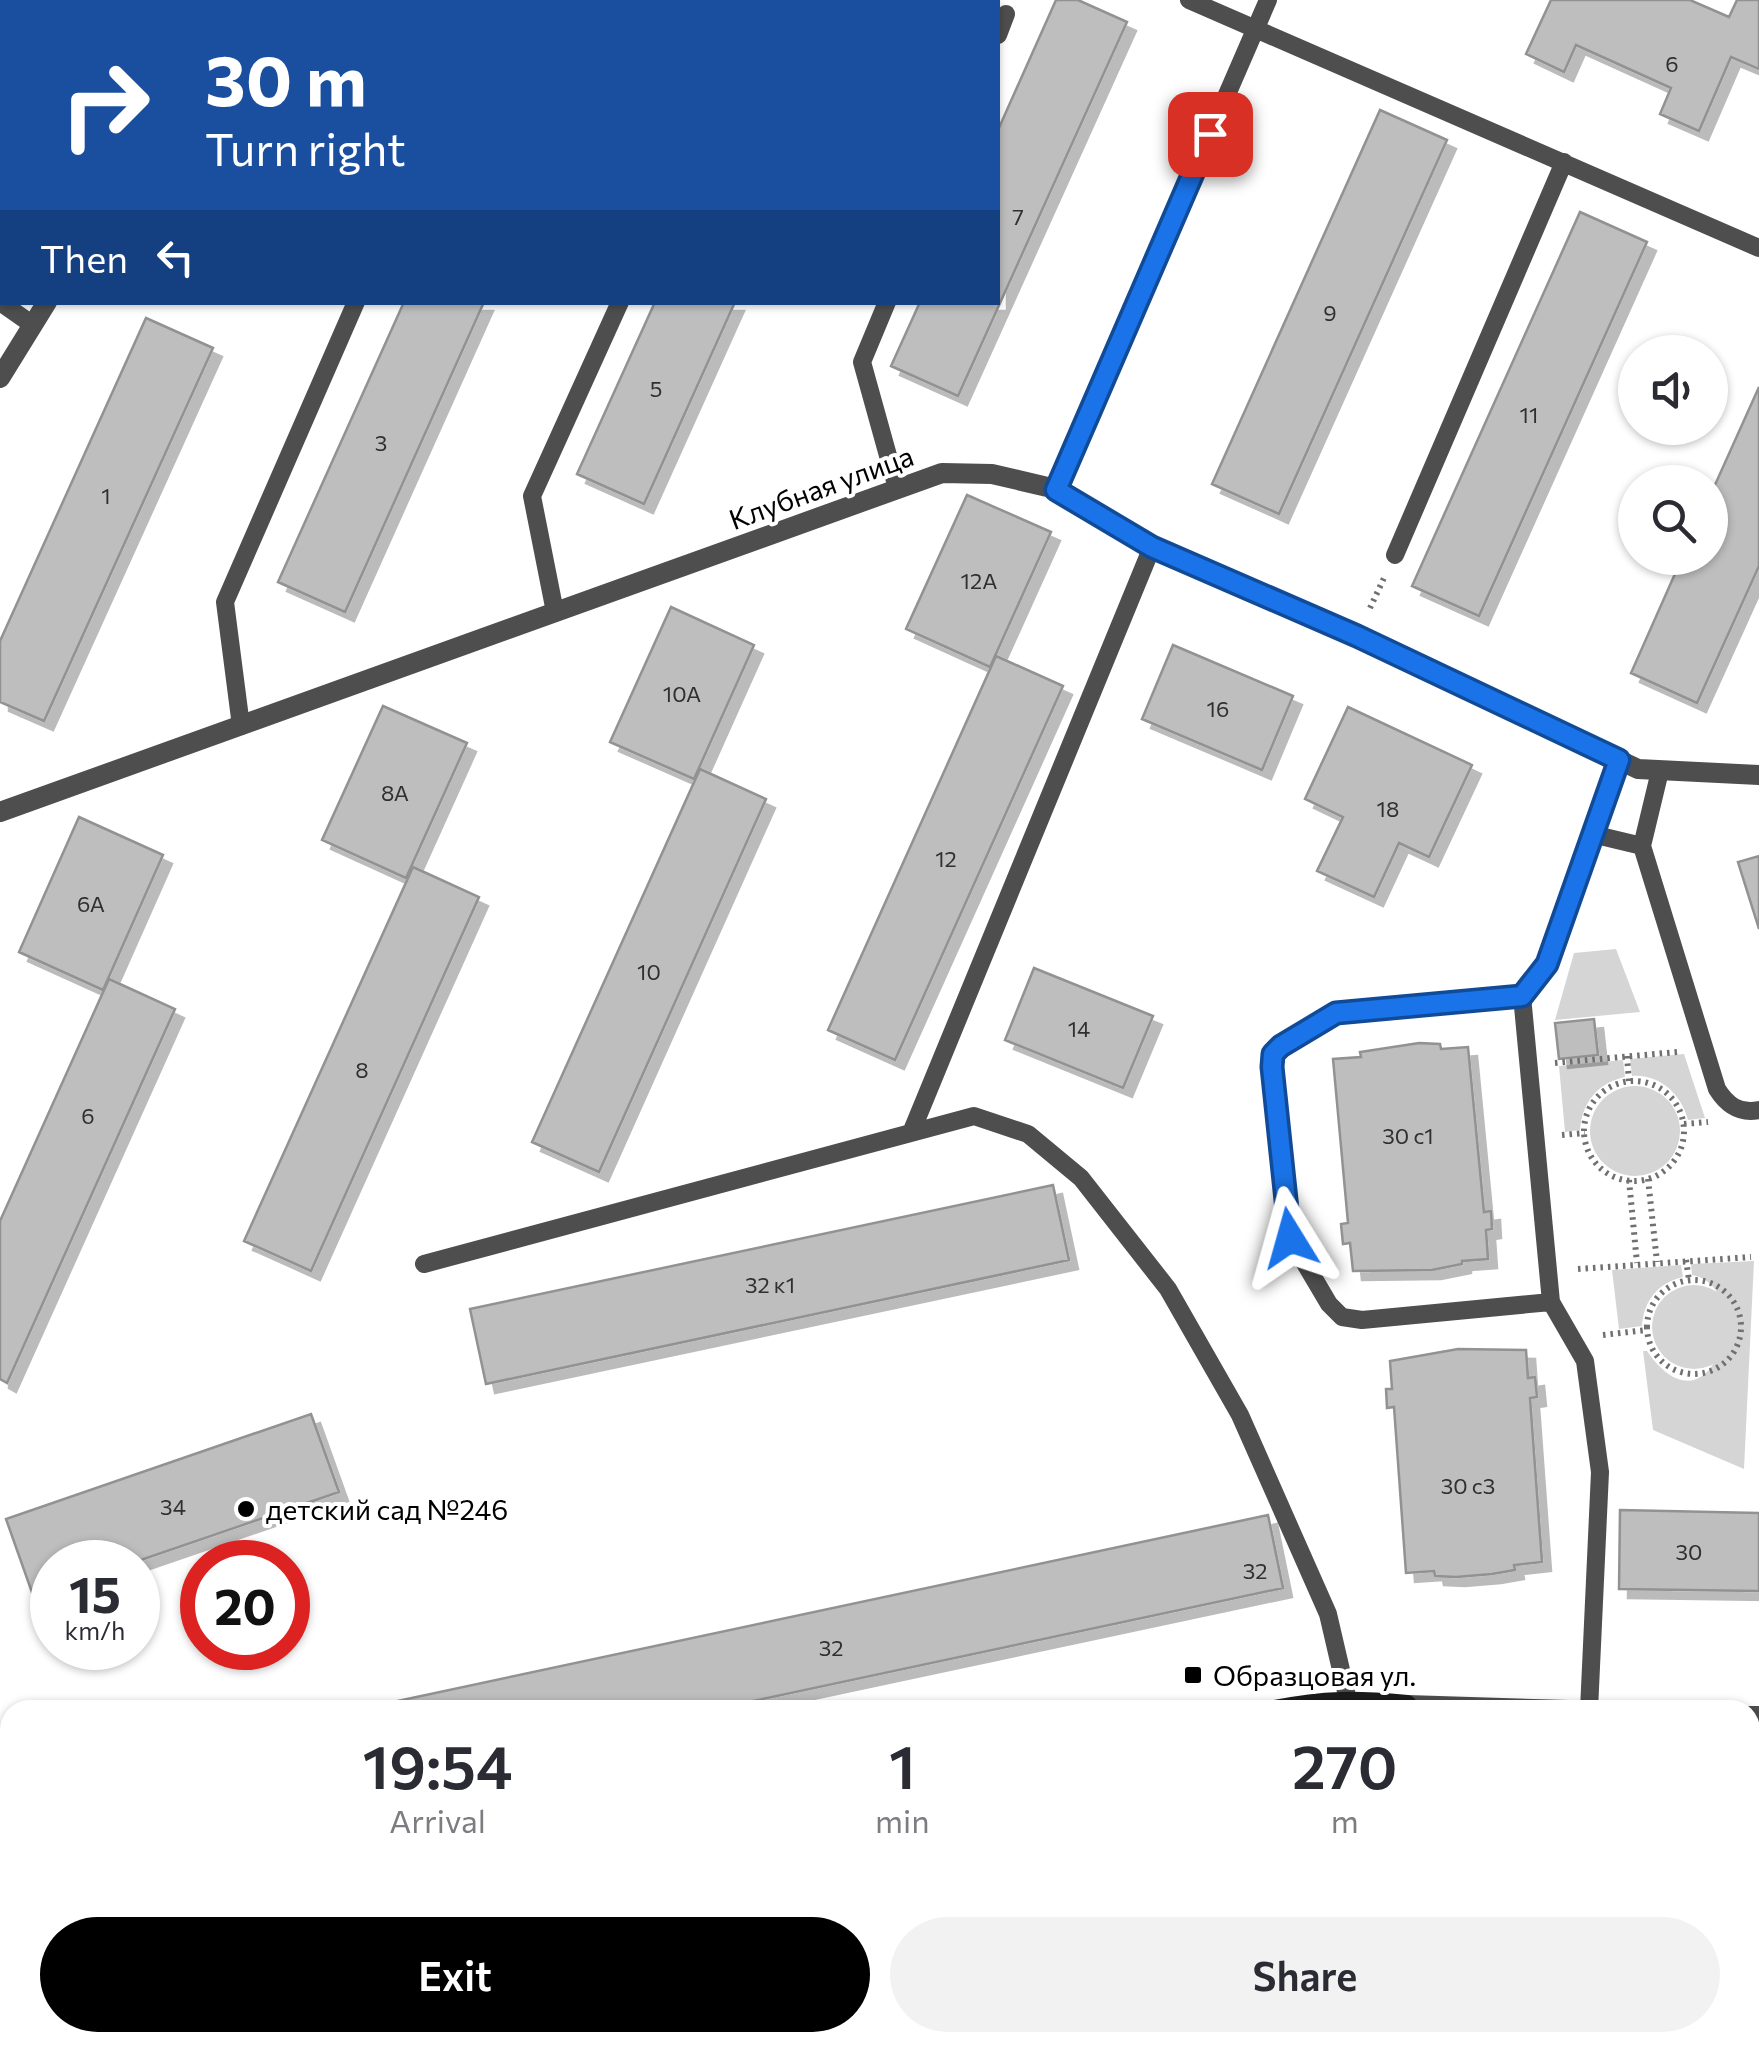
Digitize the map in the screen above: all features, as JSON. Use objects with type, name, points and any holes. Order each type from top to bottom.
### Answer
[{"type":"street","points":[[0,378],[46,305]]},
{"type":"street","name":"Клубная улица","points":[[0,812],[942,473],[992,474],[1056,490],[1152,547],[1357,636],[1638,770],[1758,771]]},
{"type":"street","points":[[1322,1700],[1348,1700]]},
{"type":"lane","points":[[1189,0],[1759,248]]},
{"type":"lane","points":[[1056,490],[1268,0]]},
{"type":"lane","points":[[1000,29],[1006,14]]},
{"type":"lane","points":[[1395,555],[1564,162]]},
{"type":"lane","points":[[4,305],[33,326]]},
{"type":"lane","points":[[241,726],[225,602],[355,305]]},
{"type":"lane","points":[[555,612],[532,496],[619,305]]},
{"type":"lane","points":[[886,305],[862,362],[896,488]]},
{"type":"lane","points":[[911,1133],[1152,547]]},
{"type":"lane","points":[[1589,1700],[1600,1472],[1588,1370],[1551,1302],[1522,996],[1547,964],[1619,760]]},
{"type":"lane","points":[[1660,771],[1642,846],[1724,1100],[1735,1109],[1759,1110]]},
{"type":"lane","points":[[1592,834],[1642,846]]},
{"type":"lane","points":[[1522,996],[1336,1013],[1281,1046],[1273,1054],[1272,1067],[1284,1201],[1290,1238],[1342,1317],[1362,1320],[1551,1302]]},
{"type":"lane","points":[[424,1264],[974,1116],[1028,1134],[1081,1178],[1157,1275],[1240,1416],[1328,1614],[1348,1700]]},
{"type":"path","points":[[1357,636],[1395,555]]},
{"type":"path","points":[[1528,1066],[1705,1050]]},
{"type":"path","points":[[1627,1056],[1629,1082]]},
{"type":"path","points":[[1629,1082],[1654,1085],[1669,1094],[1680,1108],[1683,1143],[1664,1171],[1648,1179],[1614,1177],[1589,1153],[1584,1136],[1586,1119],[1592,1102],[1604,1090],[1629,1082]]},
{"type":"path","points":[[1648,1179],[1657,1262]]},
{"type":"path","points":[[1629,1180],[1637,1263]]},
{"type":"path","points":[[1548,1272],[1751,1257]]},
{"type":"path","points":[[1686,1260],[1689,1280]]},
{"type":"path","points":[[1689,1280],[1708,1281],[1724,1290],[1736,1304],[1742,1322],[1740,1341],[1731,1358],[1716,1370],[1698,1375],[1680,1373],[1663,1364],[1651,1350],[1646,1330],[1656,1296],[1671,1285],[1689,1280]]},
{"type":"path","points":[[1574,1338],[1646,1330]]},
{"type":"shaded area","points":[[1616,949],[1640,1012],[1555,1020],[1574,953]]},
{"type":"shaded area","points":[[1684,1054],[1705,1118],[1688,1120],[1668,1088],[1652,1078],[1632,1076],[1630,1059]]},
{"type":"shaded area","points":[[1623,1060],[1625,1077],[1599,1089],[1584,1111],[1580,1130],[1565,1132],[1559,1066]]},
{"type":"shaded area","points":[[1635,1086],[1652,1089],[1667,1099],[1677,1114],[1677,1148],[1667,1163],[1652,1173],[1635,1176],[1618,1173],[1603,1163],[1593,1148],[1590,1131],[1593,1114],[1603,1099],[1618,1089]]},
{"type":"shaded area","points":[[1754,1261],[1744,1469],[1653,1430],[1643,1351],[1670,1375],[1691,1380],[1707,1371],[1719,1353],[1724,1329],[1722,1305],[1712,1286],[1692,1275],[1691,1264]]},
{"type":"shaded area","points":[[1681,1265],[1683,1277],[1654,1294],[1642,1326],[1619,1329],[1612,1270]]},
{"type":"shaded area","points":[[1694,1285],[1710,1288],[1724,1297],[1733,1311],[1733,1343],[1724,1357],[1710,1366],[1694,1369],[1678,1366],[1664,1357],[1655,1343],[1652,1327],[1655,1311],[1664,1297],[1678,1288]]},
{"type":"building","points":[[1056,0],[1078,0],[1127,22],[1000,303],[1000,126]]},
{"type":"building","points":[[1551,0],[1690,0],[1729,17],[1737,0],[1759,0],[1759,69],[1731,57],[1699,131],[1660,114],[1671,88],[1576,45],[1564,72],[1526,54]]},
{"type":"building","points":[[1380,110],[1447,140],[1279,514],[1212,484]]},
{"type":"building","points":[[1580,212],[1647,242],[1479,616],[1412,586]]},
{"type":"building","points":[[403,305],[483,305],[345,612],[278,582]]},
{"type":"building","points":[[654,305],[734,305],[644,504],[577,474]]},
{"type":"building","points":[[919,305],[999,305],[958,396],[891,366]]},
{"type":"building","points":[[146,318],[213,348],[44,721],[0,702],[0,641]]},
{"type":"building","points":[[1759,387],[1759,566],[1697,703],[1631,673],[1674,575],[1728,575],[1728,465],[1724,465]]},
{"type":"building","points":[[967,495],[1051,532],[990,667],[906,629]]},
{"type":"building","points":[[671,607],[754,645],[694,779],[610,742]]},
{"type":"building","points":[[1173,645],[1293,696],[1262,770],[1142,719]]},
{"type":"building","points":[[996,656],[1063,686],[895,1060],[828,1030]]},
{"type":"building","points":[[383,706],[467,743],[406,878],[322,840]]},
{"type":"building","points":[[1348,707],[1472,765],[1429,857],[1399,843],[1374,897],[1317,871],[1343,817],[1305,799]]},
{"type":"building","points":[[700,769],[766,799],[599,1172],[532,1142]]},
{"type":"building","points":[[79,817],[163,855],[103,990],[19,952]]},
{"type":"building","points":[[1759,856],[1759,929],[1738,862]]},
{"type":"building","points":[[413,867],[479,897],[311,1271],[244,1241]]},
{"type":"building","points":[[1034,968],[1153,1016],[1123,1088],[1005,1040]]},
{"type":"building","points":[[109,979],[175,1009],[7,1383],[0,1379],[0,1221]]},
{"type":"building","points":[[1594,1019],[1598,1055],[1559,1059],[1555,1023]]},
{"type":"building","points":[[1419,1043],[1440,1044],[1441,1049],[1468,1047],[1484,1212],[1491,1211],[1492,1229],[1486,1230],[1488,1259],[1462,1261],[1432,1270],[1353,1271],[1350,1243],[1343,1244],[1341,1224],[1348,1223],[1333,1059],[1361,1057],[1360,1052]]},
{"type":"building","points":[[1053,1185],[1069,1260],[486,1384],[470,1309]]},
{"type":"building","points":[[1458,1349],[1526,1350],[1528,1378],[1535,1377],[1537,1397],[1530,1398],[1542,1562],[1514,1565],[1515,1570],[1456,1577],[1435,1576],[1434,1571],[1406,1573],[1394,1407],[1387,1408],[1386,1389],[1392,1389],[1390,1361]]},
{"type":"building","points":[[311,1414],[339,1492],[199,1540],[180,1540],[180,1547],[160,1553],[160,1540],[30,1540],[30,1587],[6,1519]]},
{"type":"building","points":[[1620,1510],[1759,1513],[1759,1591],[1619,1589]]},
{"type":"building","points":[[1268,1515],[1283,1588],[758,1700],[402,1700]]},
{"type":"place","name":"детский сад №246","points":[[246,1509]]},
{"type":"place","name":"Образцовая ул.","points":[[1193,1675]]},
{"type":"route","points":[[1210,134],[1056,490],[1152,547],[1357,636],[1619,760],[1547,964],[1522,996],[1336,1013],[1273,1054],[1290,1238]]}]
